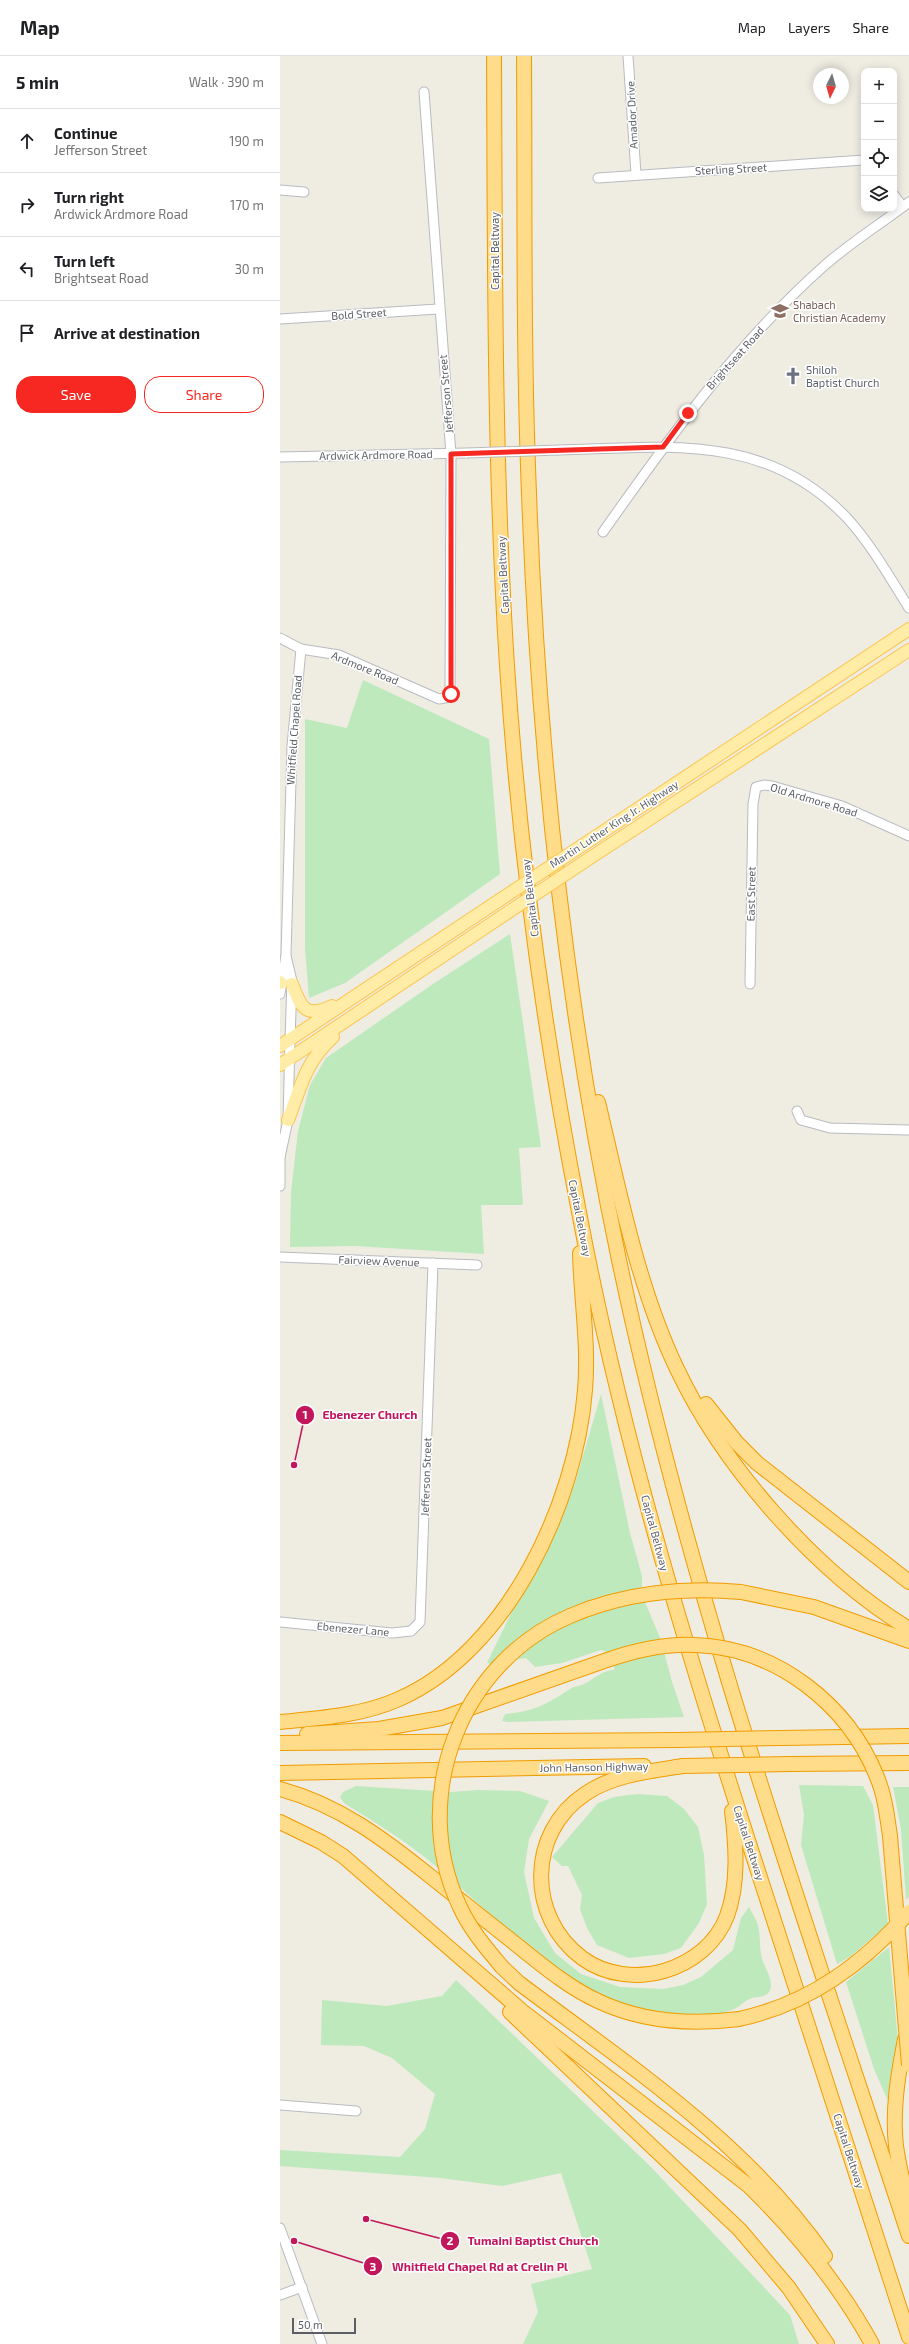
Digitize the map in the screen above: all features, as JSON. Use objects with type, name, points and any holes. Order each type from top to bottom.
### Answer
[{"type":"highway","name":"Capital Beltway","points":[[494,56],[499,495],[512,737],[531,914],[542,990],[580,1218],[611,1360],[648,1510],[683,1635],[725,1771],[909,2337]]},
{"type":"highway","points":[[524,56],[525,325],[532,553],[551,812],[571,982],[583,1063],[618,1256],[657,1427],[693,1562],[748,1744],[909,2236]]},
{"type":"highway","points":[[571,982],[629,1227],[654,1312],[677,1369],[692,1398],[710,1428],[761,1497],[790,1529],[850,1587],[909,1629]]},
{"type":"highway","points":[[280,1722],[347,1715],[398,1699],[423,1686],[449,1668],[470,1649],[502,1609],[526,1573],[539,1551],[562,1497],[582,1417],[587,1364],[580,1218]]},
{"type":"highway","points":[[654,1312],[697,1392],[737,1443],[783,1485],[909,1582]]},
{"type":"highway","points":[[881,2344],[866,2316],[818,2244],[766,2184],[729,2146],[682,2107],[519,1983],[502,1967],[481,1942],[459,1905],[450,1882],[441,1836],[441,1791],[446,1763],[453,1739],[473,1698],[507,1657],[546,1628],[569,1616],[612,1602],[652,1593],[694,1590],[741,1592],[814,1607],[909,1641]]},
{"type":"highway","points":[[280,1736],[379,1729],[442,1718],[607,1660],[646,1648],[697,1645],[726,1649],[757,1658],[786,1672],[811,1688],[835,1710],[854,1732],[878,1778],[886,1809],[891,1844],[909,2065]]},
{"type":"highway","points":[[280,1743],[678,1740],[909,1736]]},
{"type":"highway","name":"John Hanson Highway","points":[[280,1773],[909,1763]]},
{"type":"highway","points":[[683,1766],[625,1777],[586,1793],[573,1802],[551,1832],[543,1852],[540,1871],[540,1888],[544,1906],[550,1921],[560,1937],[584,1959],[598,1967],[632,1975],[651,1974],[668,1970],[687,1962],[704,1949],[717,1934],[727,1917],[732,1898],[734,1879],[734,1830],[725,1771]]},
{"type":"highway","points":[[280,1789],[338,1811],[376,1834],[557,1977],[598,2001],[622,2010],[669,2021],[703,2022],[739,2019],[765,2013],[788,2005],[839,1977],[879,1943],[909,1912]]},
{"type":"highway","points":[[280,1822],[322,1842],[343,1856],[522,2011],[749,2186],[781,2217],[811,2251],[837,2286],[872,2344]]},
{"type":"highway","points":[[396,1902],[474,1979],[730,2220],[789,2288],[827,2344]]},
{"type":"highway","points":[[909,2023],[899,2070],[895,2122],[896,2144],[909,2209]]},
{"type":"main road","name":"Martin Luther King Jr. Highway","points":[[285,1043],[909,629]]},
{"type":"main road","name":"Martin Luther King Jr. Highway","points":[[285,1062],[593,856],[909,650]]},
{"type":"main road","points":[[284,983],[299,1004],[309,1011],[323,1010],[355,996]]},
{"type":"main road","points":[[288,1120],[303,1077],[316,1055],[362,1011]]},
{"type":"street","name":"Amador Drive","points":[[628,56],[636,174]]},
{"type":"street","name":"Jefferson Street","points":[[424,92],[438,309],[451,454],[450,697]]},
{"type":"street","name":"Sterling Street","points":[[598,178],[636,174],[861,160]]},
{"type":"street","points":[[280,190],[304,192]]},
{"type":"street","points":[[897,197],[906,205]]},
{"type":"street","name":"Brightseat Road","points":[[602,532],[663,447],[732,359],[785,303],[836,255],[906,205]]},
{"type":"street","name":"Bold Street","points":[[280,319],[438,309]]},
{"type":"street","name":"Ardwick Ardmore Road","points":[[280,457],[451,454],[663,447],[733,453],[763,462],[805,484],[826,499],[848,520],[909,608]]},
{"type":"street","name":"Ardmore Road","points":[[280,638],[301,649],[339,656],[432,697],[443,700],[450,697]]},
{"type":"street","name":"Whitfield Chapel Road","points":[[280,1186],[280,1155],[288,1120],[285,1062],[284,983],[292,746],[301,649]]},
{"type":"street","name":"Old Ardmore Road","points":[[753,804],[756,787],[764,785],[772,786],[842,806],[909,836]]},
{"type":"street","name":"East Street","points":[[750,984],[753,804]]},
{"type":"street","points":[[280,819],[289,823]]},
{"type":"street","name":"Whitfield Chapel Road","points":[[280,994],[284,983]]},
{"type":"street","points":[[797,1111],[801,1120],[826,1128],[909,1130]]},
{"type":"street","name":"Fairview Avenue","points":[[280,1257],[477,1265]]},
{"type":"street","name":"Jefferson Street","points":[[421,1619],[433,1263]]},
{"type":"street","name":"Ebenezer Lane","points":[[280,1622],[399,1633],[411,1631],[418,1625],[421,1619]]},
{"type":"street","points":[[280,2105],[356,2110]]},
{"type":"street","points":[[280,2228],[322,2344]]},
{"type":"street","points":[[280,2295],[302,2287]]},
{"type":"green space","points":[[363,680],[489,739],[500,874],[345,983],[309,998],[305,948],[305,719],[347,728]]},
{"type":"green space","points":[[510,934],[541,1147],[519,1148],[523,1205],[481,1205],[484,1254],[355,1246],[290,1247],[291,1192],[298,1131],[310,1085],[326,1058],[433,984]]},
{"type":"green space","points":[[601,1394],[630,1533],[642,1576],[642,1595],[661,1640],[672,1682],[684,1717],[502,1721],[505,1714],[532,1709],[554,1699],[572,1688],[584,1684],[606,1671],[614,1670],[614,1663],[607,1652],[601,1650],[562,1663],[535,1667],[526,1658],[502,1664],[487,1663],[520,1595],[534,1574],[575,1483]]},
{"type":"green space","points":[[799,1785],[863,1786],[873,1805],[888,1924],[850,1957],[837,1964],[801,1845],[804,1815]]},
{"type":"green space","points":[[356,1786],[451,1792],[478,1790],[520,1791],[549,1801],[529,1839],[524,1872],[534,1918],[555,1953],[581,1974],[620,1987],[663,1989],[683,1985],[701,1977],[733,1950],[741,1918],[749,1907],[756,1919],[761,1955],[771,1983],[769,1993],[765,1996],[749,1999],[736,2008],[728,2011],[694,2017],[671,2016],[635,2009],[602,1996],[571,1979],[542,1958],[412,1847],[344,1803],[340,1797],[343,1792]]},
{"type":"green space","points":[[893,1787],[909,1787],[909,1896],[906,1900],[901,1829]]},
{"type":"green space","points":[[637,1794],[667,1796],[684,1809],[698,1827],[704,1855],[707,1904],[699,1923],[681,1948],[664,1954],[629,1958],[597,1945],[587,1928],[580,1909],[582,1895],[568,1866],[562,1866],[552,1857],[598,1803],[614,1797]]},
{"type":"green space","points":[[889,1947],[899,2051],[893,2100],[888,2101],[874,2069],[846,1982]]},
{"type":"green space","points":[[456,1980],[650,2166],[790,2315],[799,2344],[523,2344],[538,2312],[531,2284],[592,2269],[561,2173],[502,2186],[440,2178],[280,2166],[280,2150],[400,2157],[425,2129],[435,2094],[392,2058],[364,2046],[321,2045],[322,2000],[387,2006],[442,1996]]},
{"type":"place","name":"Shabach Christian Academy","points":[[780,311]]},
{"type":"place","name":"Shiloh Baptist Church","points":[[793,376]]},
{"type":"place","name":"Ebenezer Church","points":[[294,1465]]},
{"type":"place","name":"Tumaini Baptist Church","points":[[366,2219]]},
{"type":"place","name":"Whitfield Chapel Rd at Crelin Pl","points":[[294,2241]]},
{"type":"route","points":[[451,694],[451,454],[663,447],[688,413]]}]
